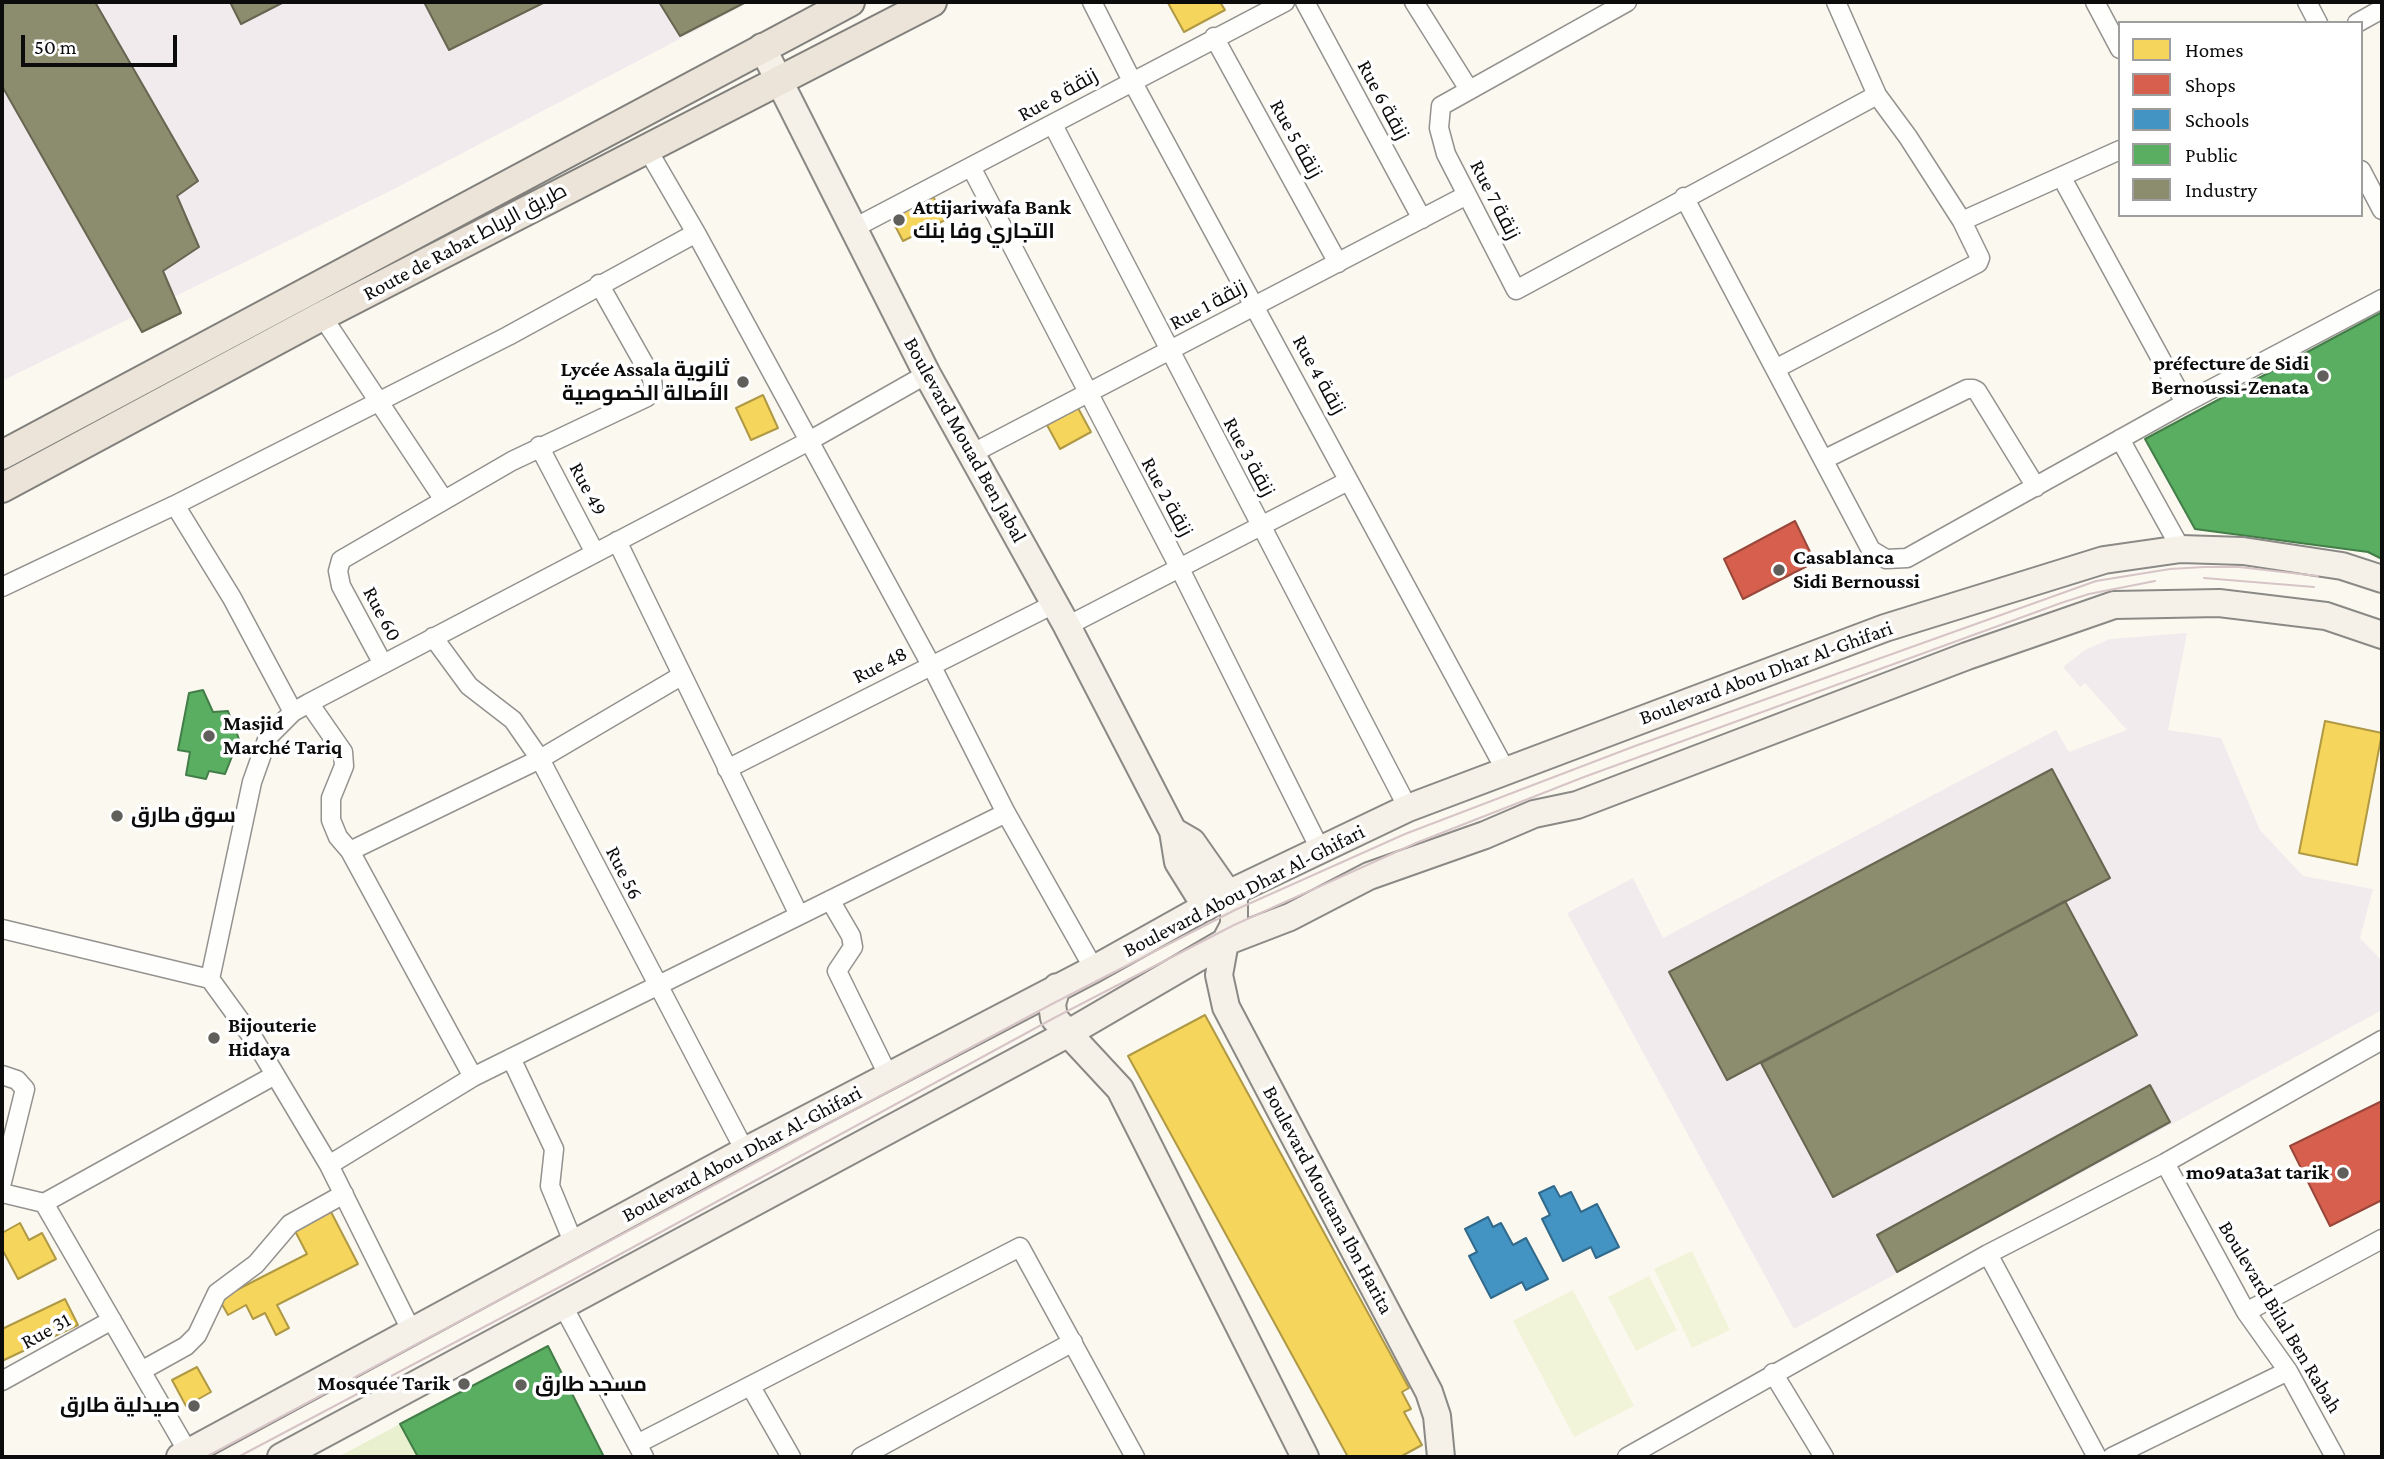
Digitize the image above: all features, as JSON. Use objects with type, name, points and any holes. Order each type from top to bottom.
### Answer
[{"type":"main road","name":"Route de Rabat طريق الرباط","points":[[2,455],[850,2]]},
{"type":"main road","name":"Route de Rabat طريق الرباط","points":[[2,488],[322,316],[932,2]]},
{"type":"street","name":"Rue 4 زنقة","points":[[1092,2],[1132,81],[1316,416],[1348,481],[1506,771]]},
{"type":"street","name":"Rue 8 زنقة","points":[[854,228],[1284,2]]},
{"type":"street","name":"Rue 6 زنقة","points":[[1305,2],[1422,219]]},
{"type":"street","points":[[1414,2],[1468,88],[1627,2]]},
{"type":"street","points":[[1777,368],[1978,263],[1980,253],[1908,137],[1877,95],[1836,2]]},
{"type":"street","points":[[2095,2],[2118,45]]},
{"type":"street","points":[[2307,2],[2317,21]]},
{"type":"street","points":[[2361,21],[2382,9]]},
{"type":"street","name":"Rue 5 زنقة","points":[[1214,37],[1338,262]]},
{"type":"street","name":"Boulevard Mouad Ben Jabal","points":[[762,47],[927,374],[1061,615],[1173,831],[1178,862],[1206,907]]},
{"type":"street","name":"Rue 7 زنقة","points":[[1468,88],[1441,106],[1439,128],[1465,196],[1516,290],[1684,197]]},
{"type":"street","points":[[1877,95],[1684,197],[1777,368],[1871,551],[1886,559],[1907,558],[2185,403],[2382,299]]},
{"type":"street","name":"Rue 3 زنقة","points":[[1053,125],[1408,808]]},
{"type":"street","points":[[646,147],[931,665],[1006,813],[1094,969]]},
{"type":"street","points":[[1962,221],[2118,151]]},
{"type":"street","name":"Rue 2 زنقة","points":[[971,167],[1179,567],[1321,849]]},
{"type":"street","points":[[2363,174],[2382,210]]},
{"type":"street","points":[[2062,178],[2185,403]]},
{"type":"street","name":"Rue 1 زنقة","points":[[971,454],[1465,196]]},
{"type":"street","points":[[2,587],[175,505],[508,335],[695,233]]},
{"type":"street","points":[[322,316],[444,500],[540,446],[648,397],[653,388],[652,379],[598,284]]},
{"type":"street","points":[[210,979],[257,764],[268,737],[293,712],[809,442],[927,374]]},
{"type":"street","points":[[1825,460],[1967,389],[1973,389],[1977,391],[2035,487]]},
{"type":"street","points":[[2120,439],[2181,549]]},
{"type":"street","name":"Rue 49","points":[[540,446],[595,553]]},
{"type":"street","name":"Rue 48","points":[[727,769],[931,665],[1179,567],[1348,481]]},
{"type":"street","name":"Rue 60","points":[[383,664],[341,586],[338,571],[341,560],[444,500]]},
{"type":"street","points":[[175,505],[232,598],[293,712]]},
{"type":"street","points":[[617,541],[799,915]]},
{"type":"street","name":"Boulevard Abou Dhar Al-Ghifari","points":[[184,1455],[745,1151],[1094,969],[1230,894],[1408,808],[1885,628],[2104,560],[2181,549],[2256,553],[2342,566],[2382,579]]},
{"type":"street","name":"Boulevard Abou Dhar Al-Ghifari","points":[[281,1457],[1067,1034],[1225,942],[1290,917],[1369,876],[1485,835],[1534,814],[1577,805],[1955,661],[2114,605],[2218,603],[2326,616],[2382,635]]},
{"type":"street","name":"Rue 56","points":[[433,637],[469,686],[513,720],[540,759],[745,1151]]},
{"type":"street","points":[[350,851],[540,759],[681,677]]},
{"type":"street","points":[[309,703],[343,752],[344,766],[331,798],[331,820],[338,837],[350,851],[472,1077]]},
{"type":"street","points":[[329,1164],[472,1077],[1006,813]]},
{"type":"street","name":"Boulevard Mouad Ben Jabal","points":[[1173,831],[1192,842],[1230,894]]},
{"type":"street","name":"Boulevard Moutana Ibn Harita","points":[[1230,894],[1234,902],[1235,917],[1225,942],[1219,975],[1226,1007],[1429,1392],[1437,1416],[1441,1457]]},
{"type":"street","points":[[830,900],[851,936],[853,947],[836,971],[889,1077]]},
{"type":"street","points":[[2,929],[210,979],[244,1024],[329,1164],[412,1332]]},
{"type":"street","points":[[1057,987],[1052,1004],[1054,1018],[1119,1089],[1305,1457]]},
{"type":"street","points":[[1627,1457],[1988,1254],[2165,1163],[2382,1040]]},
{"type":"street","points":[[511,1058],[555,1149],[550,1186],[575,1244]]},
{"type":"street","points":[[2,1075],[17,1080],[25,1089],[2,1182]]},
{"type":"street","points":[[2,1193],[44,1203],[275,1075]]},
{"type":"street","name":"Boulevard Bilal Ben Rabah","points":[[2165,1163],[2246,1312],[2288,1371],[2335,1457]]},
{"type":"street","points":[[141,1371],[186,1346],[197,1335],[217,1293],[256,1264],[290,1224],[344,1194]]},
{"type":"street","points":[[44,1203],[141,1371],[184,1455]]},
{"type":"street","points":[[2246,1312],[2382,1239]]},
{"type":"street","points":[[563,1306],[641,1450],[751,1387],[1020,1247],[1135,1457]]},
{"type":"street","points":[[1988,1254],[2097,1457]]},
{"type":"street","name":"Rue 31","points":[[2,1381],[112,1320]]},
{"type":"street","points":[[861,1457],[1073,1342]]},
{"type":"street","points":[[2112,1457],[2288,1371]]},
{"type":"street","points":[[1773,1373],[1824,1457]]},
{"type":"street","points":[[751,1387],[791,1457]]},
{"type":"shaded area","points":[[2,2],[750,2],[394,189],[2,381]]},
{"type":"shaded area","points":[[2187,633],[2168,730],[2221,738],[2260,830],[2303,876],[2373,889],[2360,938],[2382,961],[2382,1010],[1794,1329],[1567,913],[1633,878],[1663,938],[2056,730],[2069,752],[2127,730],[2085,683],[2080,687],[2063,667],[2085,650],[2110,639]]},
{"type":"green space","points":[[1692,1251],[1730,1330],[1692,1348],[1654,1269]]},
{"type":"green space","points":[[1649,1276],[1677,1330],[1636,1351],[1608,1297]]},
{"type":"green space","points":[[1573,1290],[1634,1406],[1574,1437],[1513,1321]]},
{"type":"green space","points":[[400,1424],[418,1457],[338,1457]]},
{"type":"building: Homes","points":[[1220,2],[1225,10],[1184,32],[1168,3]]},
{"type":"building: Homes","points":[[933,196],[945,220],[903,241],[891,218]]},
{"type":"building: Homes","points":[[763,395],[778,428],[751,440],[736,408]]},
{"type":"building: Homes","points":[[1078,408],[1091,432],[1060,449],[1047,425]]},
{"type":"building: Homes","points":[[2325,721],[2382,733],[2357,865],[2299,853]]},
{"type":"building: Homes","points":[[1205,1015],[1409,1388],[1402,1392],[1411,1409],[1404,1412],[1422,1445],[1400,1457],[1348,1457],[1128,1056]]},
{"type":"building: Homes","points":[[330,1210],[358,1264],[277,1305],[289,1328],[276,1335],[265,1313],[253,1319],[246,1305],[228,1315],[219,1299],[307,1254],[294,1229]]},
{"type":"building: Homes","points":[[20,1223],[29,1240],[42,1233],[56,1259],[18,1279],[2,1249],[2,1233]]},
{"type":"building: Homes","points":[[65,1299],[78,1325],[2,1361],[2,1329]]},
{"type":"building: Homes","points":[[197,1367],[211,1392],[186,1406],[172,1380]]},
{"type":"building: Shops","points":[[1795,521],[1815,562],[1743,599],[1724,559]]},
{"type":"building: Shops","name":"mo9ata3at tarik","points":[[2382,1101],[2382,1200],[2330,1226],[2290,1146]]},
{"type":"building: Schools","points":[[1554,1186],[1560,1197],[1571,1192],[1581,1212],[1597,1204],[1619,1247],[1596,1258],[1591,1247],[1563,1261],[1542,1219],[1550,1215],[1539,1193]]},
{"type":"building: Schools","points":[[1488,1217],[1493,1227],[1501,1223],[1513,1245],[1526,1238],[1548,1279],[1526,1290],[1522,1282],[1491,1298],[1469,1256],[1477,1252],[1465,1229]]},
{"type":"building: Public","name":"préfecture de Sidi Bernoussi-Zenata","points":[[2382,312],[2382,559],[2368,552],[2195,529],[2145,439]]},
{"type":"building: Public","name":"Masjid Marché Tariq","points":[[203,690],[213,712],[228,711],[239,739],[225,774],[209,771],[206,779],[186,775],[190,752],[178,750],[189,693]]},
{"type":"building: Public","name":"مسجد طارق","points":[[548,1346],[604,1457],[418,1457],[400,1424]]},
{"type":"building: Industry","points":[[2,2],[95,2],[198,181],[177,196],[199,247],[163,271],[181,313],[142,332],[2,86]]},
{"type":"building: Industry","points":[[230,2],[284,2],[241,24]]},
{"type":"building: Industry","points":[[424,2],[545,2],[449,50]]},
{"type":"building: Industry","points":[[659,2],[746,2],[680,36]]},
{"type":"building: Industry","points":[[2052,769],[2110,878],[1727,1080],[1669,972]]},
{"type":"building: Industry","points":[[2065,901],[2137,1035],[1833,1197],[1761,1063]]},
{"type":"building: Industry","points":[[2150,1085],[2170,1122],[1897,1272],[1877,1235]]},
{"type":"tram line","points":[[206,1457],[1052,1004],[1235,910],[1405,834],[1635,746],[2096,581],[2170,569],[2204,567],[2239,567],[2318,576]]},
{"type":"tram line","points":[[2204,578],[2314,587]]},
{"type":"tram line","points":[[238,1457],[571,1281],[1054,1018],[1234,925],[1416,843],[1584,777],[2061,603],[2089,594],[2155,581]]},
{"type":"place","name":"Attijariwafa Bank التجاري وفا بنك","points":[[899,220]]},
{"type":"place","name":"préfecture de Sidi Bernoussi-Zenata","points":[[2323,376]]},
{"type":"place","name":"Lycée Assala ثانوية الأصالة الخصوصية","points":[[743,382]]},
{"type":"place","name":"Casablanca Sidi Bernoussi","points":[[1779,570]]},
{"type":"place","name":"Masjid Marché Tariq","points":[[209,736]]},
{"type":"place","name":"سوق طارق","points":[[117,816]]},
{"type":"place","name":"Bijouterie Hidaya","points":[[214,1038]]},
{"type":"place","name":"mo9ata3at tarik","points":[[2343,1173]]},
{"type":"place","name":"Mosquée Tarik","points":[[464,1384]]},
{"type":"place","name":"مسجد طارق","points":[[521,1385]]},
{"type":"place","name":"صيدلية طارق","points":[[194,1406]]}]
